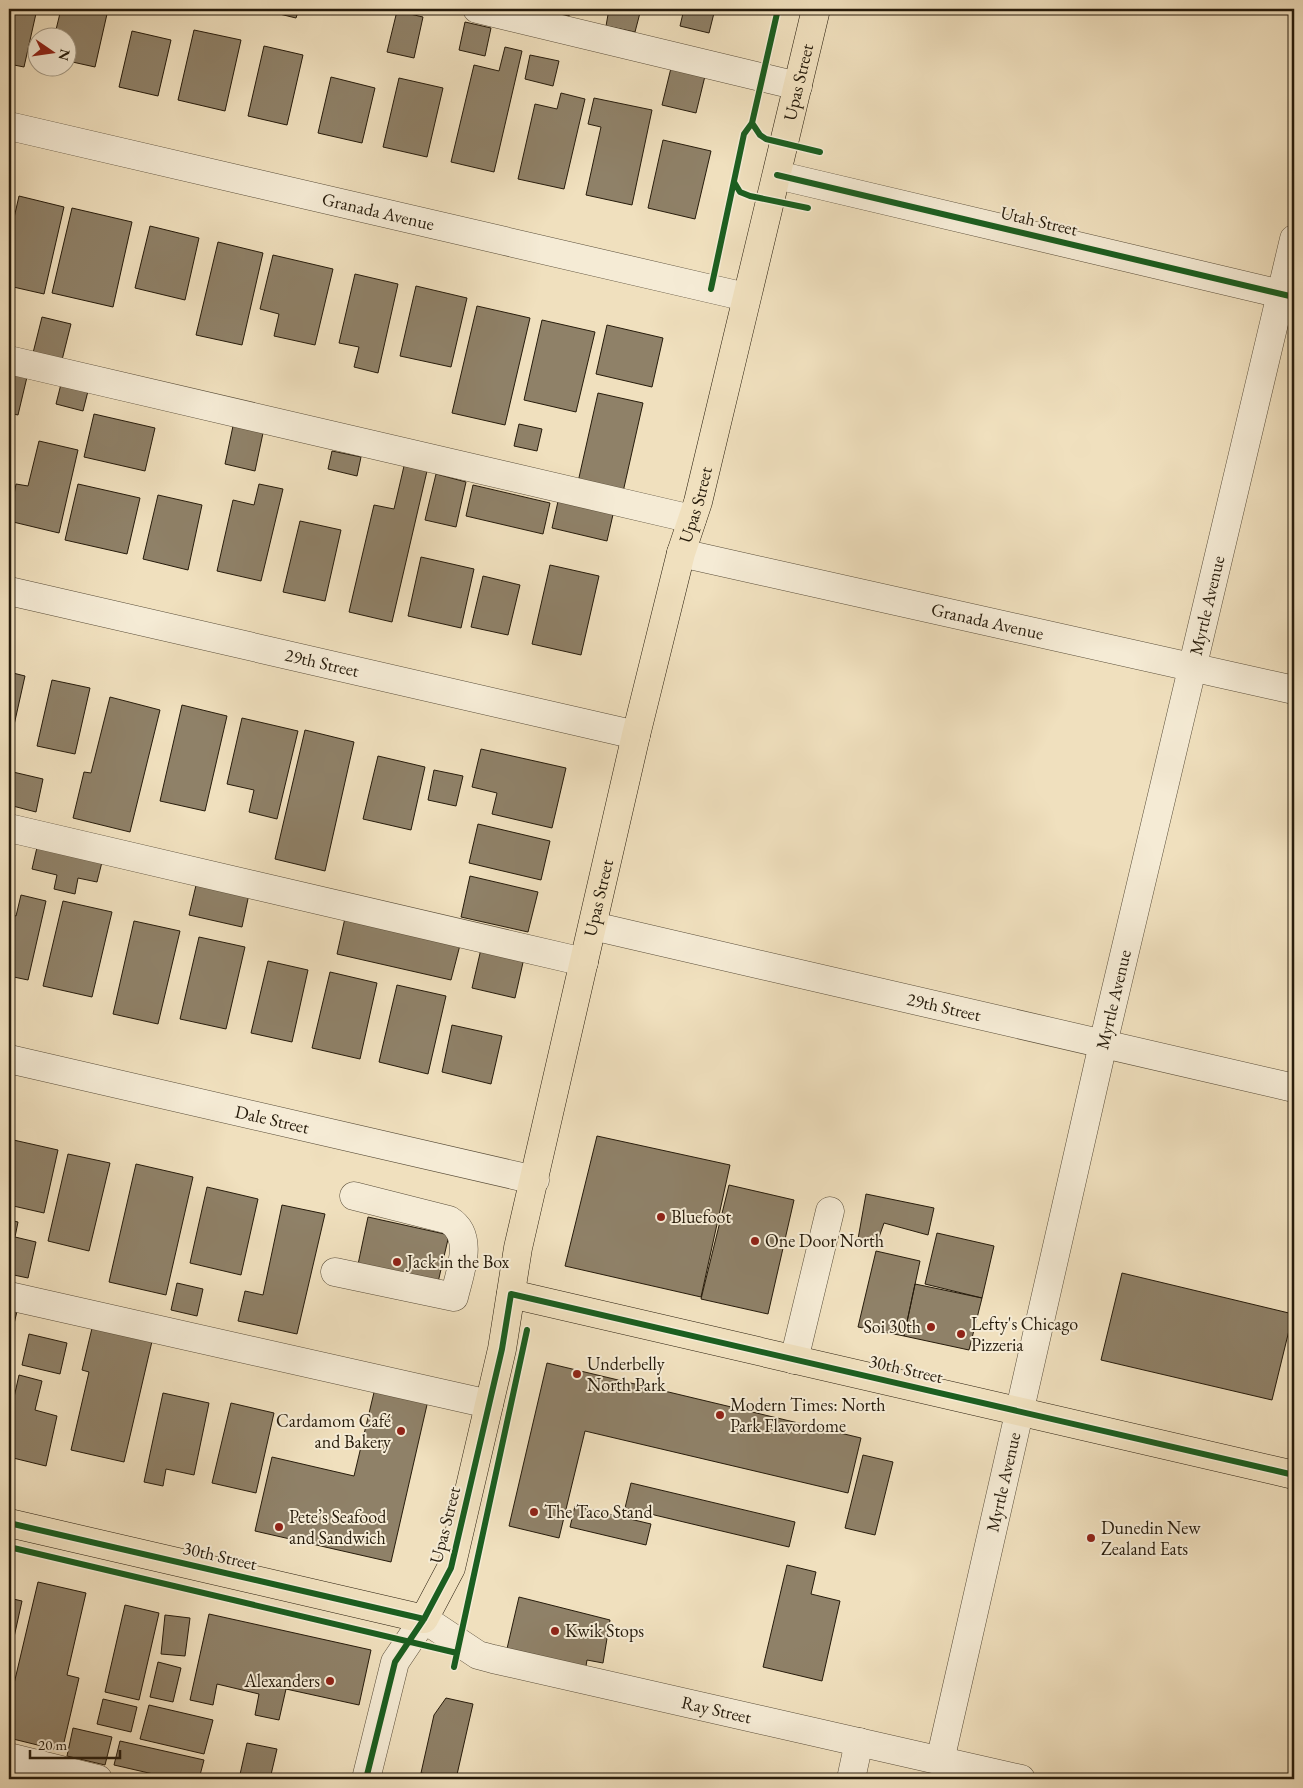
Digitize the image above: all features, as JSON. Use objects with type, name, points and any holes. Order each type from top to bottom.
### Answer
[{"type":"main road","name":"Upas Street","points":[[424,1619],[452,1568],[489,1404],[511,1294],[518,1248],[636,735],[681,553],[692,519],[816,9]]},
{"type":"main road","name":"30th Street","points":[[511,1294],[1294,1475]]},
{"type":"main road","name":"30th Street","points":[[9,1522],[424,1619]]},
{"type":"street","points":[[477,9],[798,86]]},
{"type":"street","name":"Granada Avenue","points":[[9,126],[746,297]]},
{"type":"street","name":"Utah Street","points":[[776,175],[1288,295]]},
{"type":"street","name":"Myrtle Avenue","points":[[940,1761],[1018,1412],[1192,666],[1288,295],[1294,239]]},
{"type":"street","points":[[9,360],[692,519]]},
{"type":"street","name":"Granada Avenue","points":[[681,553],[1294,690]]},
{"type":"street","name":"29th Street","points":[[9,591],[636,735]]},
{"type":"street","points":[[9,828],[584,962]]},
{"type":"street","name":"29th Street","points":[[593,926],[1294,1088]]},
{"type":"street","name":"Dale Street","points":[[9,1059],[535,1180]]},
{"type":"street","points":[[335,1272],[454,1297],[464,1248],[464,1238],[457,1225],[449,1220],[354,1196]]},
{"type":"street","points":[[794,1360],[830,1211]]},
{"type":"street","points":[[9,1296],[489,1404]]},
{"type":"street","name":"Ray Street","points":[[424,1619],[478,1655],[492,1659],[1021,1779]]},
{"type":"street","name":"Upas Street","points":[[366,1779],[395,1662],[424,1619]]},
{"type":"street","points":[[851,1779],[859,1742]]},
{"type":"street","points":[[9,1757],[98,1779]]},
{"type":"building","points":[[9,9],[37,9],[33,28],[28,28],[28,49],[24,67],[9,64]]},
{"type":"building","points":[[61,9],[85,9],[107,14],[95,67],[78,63],[78,28],[56,28]]},
{"type":"building","points":[[259,9],[299,9],[296,18]]},
{"type":"building","points":[[542,9],[570,9],[569,16],[541,12]]},
{"type":"building","points":[[609,9],[641,9],[635,32],[606,26]]},
{"type":"building","points":[[684,9],[715,9],[709,33],[680,26]]},
{"type":"building","points":[[397,11],[423,17],[414,58],[387,52]]},
{"type":"building","points":[[465,22],[491,28],[485,56],[459,50]]},
{"type":"building","points":[[194,30],[241,40],[225,111],[178,100]]},
{"type":"building","points":[[132,31],[171,40],[158,96],[119,87]]},
{"type":"building","points":[[264,46],[303,55],[287,125],[248,116]]},
{"type":"building","points":[[505,47],[522,51],[494,172],[451,162],[474,65],[499,71]]},
{"type":"building","points":[[530,55],[559,61],[553,86],[525,79]]},
{"type":"building","points":[[671,68],[705,76],[696,113],[662,105]]},
{"type":"building","points":[[331,77],[375,88],[362,143],[318,133]]},
{"type":"building","points":[[399,78],[443,88],[427,157],[383,147]]},
{"type":"building","points":[[561,93],[585,99],[564,189],[518,179],[535,104],[557,109]]},
{"type":"building","points":[[594,98],[652,110],[632,205],[586,195],[601,127],[588,124]]},
{"type":"building","points":[[663,140],[711,151],[695,219],[648,208]]},
{"type":"building","points":[[19,196],[64,207],[44,294],[9,286],[9,240]]},
{"type":"building","points":[[72,208],[132,222],[113,307],[52,293]]},
{"type":"building","points":[[150,226],[199,238],[185,300],[135,288]]},
{"type":"building","points":[[218,242],[263,253],[242,345],[196,335]]},
{"type":"building","points":[[273,255],[333,269],[315,345],[274,336],[279,314],[260,309]]},
{"type":"building","points":[[355,274],[398,284],[378,373],[354,367],[359,347],[339,343]]},
{"type":"building","points":[[416,286],[467,298],[451,367],[400,356]]},
{"type":"building","points":[[477,306],[530,318],[505,425],[452,413]]},
{"type":"building","points":[[42,317],[71,324],[62,360],[33,353]]},
{"type":"building","points":[[542,320],[595,332],[576,412],[524,400]]},
{"type":"building","points":[[607,325],[663,338],[652,387],[596,374]]},
{"type":"building","points":[[9,373],[27,377],[18,415],[9,413]]},
{"type":"building","points":[[61,384],[88,391],[83,411],[56,404]]},
{"type":"building","points":[[598,393],[643,403],[623,492],[578,482]]},
{"type":"building","points":[[94,414],[155,428],[145,471],[84,457]]},
{"type":"building","points":[[519,424],[542,429],[537,451],[514,446]]},
{"type":"building","points":[[233,426],[263,433],[255,471],[225,464]]},
{"type":"building","points":[[39,441],[78,450],[59,533],[9,521],[16,484],[28,486]]},
{"type":"building","points":[[332,451],[361,457],[357,476],[328,469]]},
{"type":"building","points":[[404,466],[427,471],[392,622],[349,612],[374,505],[394,509]]},
{"type":"building","points":[[436,474],[466,482],[456,527],[425,520]]},
{"type":"building","points":[[78,484],[140,498],[127,554],[65,540]]},
{"type":"building","points":[[259,484],[283,489],[261,581],[217,571],[233,500],[254,505]]},
{"type":"building","points":[[473,485],[550,503],[543,534],[466,516]]},
{"type":"building","points":[[158,495],[202,505],[188,570],[143,559]]},
{"type":"building","points":[[559,497],[614,510],[607,541],[552,528]]},
{"type":"building","points":[[300,521],[341,530],[325,601],[283,592]]},
{"type":"building","points":[[421,557],[474,569],[461,628],[408,616]]},
{"type":"building","points":[[550,565],[599,576],[581,655],[532,644]]},
{"type":"building","points":[[483,576],[520,585],[508,635],[471,627]]},
{"type":"building","points":[[9,672],[25,676],[10,743],[9,742]]},
{"type":"building","points":[[52,680],[90,688],[75,754],[37,746]]},
{"type":"building","points":[[110,697],[160,710],[130,832],[73,818],[84,772],[91,773]]},
{"type":"building","points":[[182,705],[227,716],[205,811],[160,801]]},
{"type":"building","points":[[242,718],[298,731],[277,819],[249,812],[254,790],[227,784]]},
{"type":"building","points":[[305,730],[354,742],[325,871],[275,859]]},
{"type":"building","points":[[481,749],[566,768],[552,828],[492,814],[497,793],[472,787]]},
{"type":"building","points":[[378,756],[425,767],[411,830],[363,819]]},
{"type":"building","points":[[434,770],[463,776],[456,806],[428,800]]},
{"type":"building","points":[[13,772],[43,779],[36,812],[9,805],[9,792]]},
{"type":"building","points":[[478,824],[550,841],[541,880],[469,863]]},
{"type":"building","points":[[38,843],[103,858],[97,882],[78,878],[75,894],[54,889],[57,875],[32,869]]},
{"type":"building","points":[[470,876],[538,892],[528,932],[461,917]]},
{"type":"building","points":[[197,881],[249,894],[242,927],[189,915]]},
{"type":"building","points":[[21,895],[46,901],[28,980],[9,976],[9,914],[16,916]]},
{"type":"building","points":[[63,901],[112,912],[92,997],[43,986]]},
{"type":"building","points":[[345,918],[460,945],[451,980],[337,954]]},
{"type":"building","points":[[134,921],[180,931],[158,1024],[113,1014]]},
{"type":"building","points":[[199,937],[245,947],[226,1029],[180,1019]]},
{"type":"building","points":[[481,949],[524,958],[515,998],[472,988]]},
{"type":"building","points":[[268,961],[308,970],[292,1042],[251,1033]]},
{"type":"building","points":[[330,972],[377,983],[360,1059],[312,1048]]},
{"type":"building","points":[[397,985],[446,996],[428,1074],[379,1062]]},
{"type":"building","points":[[452,1025],[502,1036],[491,1084],[442,1072]]},
{"type":"building","points":[[597,1136],[730,1165],[701,1297],[565,1266]]},
{"type":"building","points":[[9,1139],[58,1150],[44,1213],[9,1205]]},
{"type":"building","points":[[68,1154],[110,1163],[89,1251],[48,1241]]},
{"type":"building","points":[[136,1164],[193,1177],[166,1295],[109,1282]]},
{"type":"building","points":[[729,1185],[794,1200],[768,1314],[701,1299]]},
{"type":"building","points":[[207,1187],[258,1199],[241,1275],[190,1263]]},
{"type":"building","points":[[866,1194],[934,1208],[928,1235],[884,1223],[877,1243],[858,1239]]},
{"type":"building","points":[[282,1205],[325,1214],[297,1334],[238,1321],[245,1291],[263,1295]]},
{"type":"building","points":[[368,1217],[449,1235],[436,1291],[356,1274]]},
{"type":"building","points":[[9,1220],[18,1222],[15,1237],[36,1242],[28,1278],[9,1274]]},
{"type":"building","points":[[937,1233],[994,1246],[982,1298],[925,1284]]},
{"type":"building","points":[[876,1251],[920,1261],[904,1336],[858,1327]]},
{"type":"building","points":[[1122,1273],[1293,1314],[1272,1400],[1101,1360]]},
{"type":"building","points":[[177,1283],[203,1289],[197,1316],[171,1310]]},
{"type":"building","points":[[915,1284],[982,1298],[969,1350],[904,1336]]},
{"type":"building","points":[[9,1305],[18,1307],[9,1345]]},
{"type":"building","points":[[93,1324],[153,1337],[124,1462],[71,1450],[89,1372],[82,1370]]},
{"type":"building","points":[[29,1334],[67,1343],[60,1374],[22,1365]]},
{"type":"building","points":[[547,1363],[861,1438],[848,1493],[585,1431],[559,1538],[509,1526]]},
{"type":"building","points":[[19,1375],[42,1381],[35,1410],[57,1416],[46,1466],[9,1457],[9,1420]]},
{"type":"building","points":[[376,1384],[429,1396],[391,1562],[255,1531],[272,1457],[354,1476]]},
{"type":"building","points":[[163,1393],[209,1403],[194,1475],[166,1469],[163,1486],[144,1482]]},
{"type":"building","points":[[231,1403],[274,1413],[256,1493],[212,1483]]},
{"type":"building","points":[[863,1455],[893,1462],[875,1535],[845,1528]]},
{"type":"building","points":[[631,1483],[795,1522],[789,1547],[625,1508]]},
{"type":"building","points":[[575,1506],[651,1524],[646,1545],[570,1527]]},
{"type":"building","points":[[787,1565],[816,1572],[811,1594],[840,1601],[822,1681],[763,1667]]},
{"type":"building","points":[[38,1582],[86,1593],[67,1675],[79,1678],[62,1751],[9,1738],[9,1705]]},
{"type":"building","points":[[519,1597],[610,1620],[603,1663],[587,1660],[585,1672],[506,1653]]},
{"type":"building","points":[[9,1598],[22,1601],[9,1660]]},
{"type":"building","points":[[125,1605],[159,1613],[139,1700],[105,1692]]},
{"type":"building","points":[[209,1614],[371,1650],[359,1705],[286,1689],[279,1720],[255,1715],[259,1694],[217,1684],[213,1705],[190,1700]]},
{"type":"building","points":[[165,1615],[190,1618],[185,1656],[161,1654]]},
{"type":"building","points":[[158,1662],[181,1668],[173,1702],[150,1697]]},
{"type":"building","points":[[446,1698],[473,1704],[456,1779],[421,1773],[434,1715]]},
{"type":"building","points":[[103,1699],[137,1707],[131,1732],[97,1724]]},
{"type":"building","points":[[149,1705],[213,1720],[204,1754],[140,1739]]},
{"type":"building","points":[[73,1728],[112,1737],[105,1765],[67,1756]]},
{"type":"building","points":[[120,1741],[204,1760],[199,1779],[175,1779],[114,1765]]},
{"type":"building","points":[[247,1743],[277,1749],[270,1779],[239,1779]]},
{"type":"building","points":[[9,1771],[44,1779],[9,1779]]},
{"type":"cycle path","points":[[711,289],[744,134],[752,123],[778,9]]},
{"type":"cycle path","points":[[752,123],[760,135],[766,139],[820,152]]},
{"type":"cycle path","points":[[777,175],[1294,297]]},
{"type":"cycle path","points":[[734,182],[740,192],[750,196],[808,208]]},
{"type":"cycle path","points":[[366,1779],[395,1662],[424,1619],[451,1568],[502,1349],[511,1294],[1294,1475]]},
{"type":"cycle path","points":[[454,1667],[527,1330]]},
{"type":"cycle path","points":[[9,1523],[424,1619]]},
{"type":"cycle path","points":[[9,1547],[457,1653]]},
{"type":"place","name":"Bluefoot","points":[[661,1217]]},
{"type":"place","name":"One Door North","points":[[755,1241]]},
{"type":"place","name":"Jack in the Box","points":[[397,1262]]},
{"type":"place","name":"Soi 30th","points":[[931,1327]]},
{"type":"place","name":"Lefty's Chicago Pizzeria","points":[[961,1334]]},
{"type":"place","name":"Underbelly North Park","points":[[577,1374]]},
{"type":"place","name":"Modern Times: North Park Flavordome","points":[[720,1415]]},
{"type":"place","name":"Cardamom Café and Bakery","points":[[401,1431]]},
{"type":"place","name":"The Taco Stand","points":[[534,1512]]},
{"type":"place","name":"Pete’s Seafood and Sandwich","points":[[279,1527]]},
{"type":"place","name":"Dunedin New Zealand Eats","points":[[1091,1538]]},
{"type":"place","name":"Kwik Stops","points":[[555,1631]]},
{"type":"place","name":"Alexanders","points":[[330,1681]]}]
